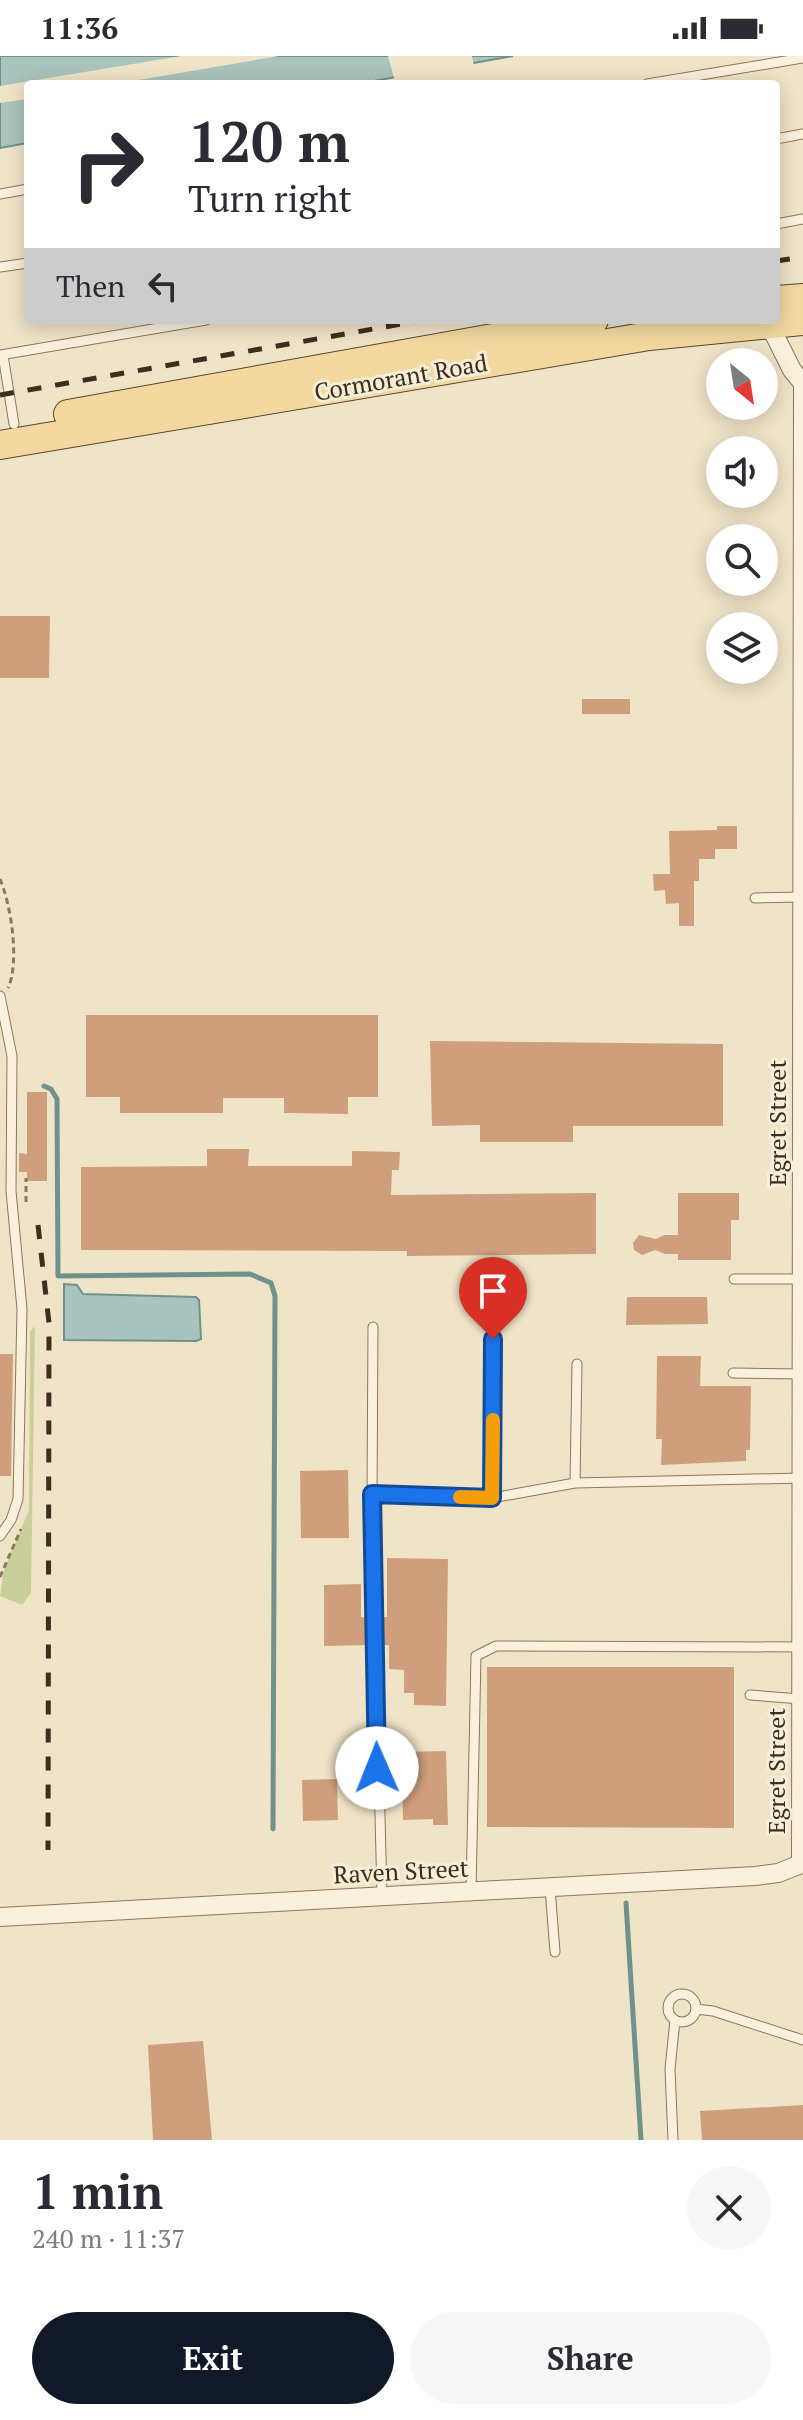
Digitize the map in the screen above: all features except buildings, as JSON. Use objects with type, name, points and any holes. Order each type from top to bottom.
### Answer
[{"type":"main road","name":"Cormorant Road","points":[[5,432],[573,324]]},
{"type":"main road","name":"Cormorant Road","points":[[5,432],[714,324]]},
{"type":"street","name":"Egret Street","points":[[790,310],[780,341],[792,370],[803,381],[802,1864]]},
{"type":"street","name":"Raven Street","points":[[0,1917],[755,1876],[778,1873],[802,1864]]},
{"type":"lane","points":[[671,80],[803,58]]},
{"type":"lane","points":[[780,138],[803,134]]},
{"type":"lane","points":[[0,194],[24,190]]},
{"type":"lane","points":[[780,223],[803,219]]},
{"type":"lane","points":[[0,267],[24,264]]},
{"type":"lane","points":[[5,432],[1,355],[183,324]]},
{"type":"lane","points":[[755,898],[802,897]]},
{"type":"lane","points":[[0,1536],[11,1520],[18,1499],[22,1309],[11,1191],[12,1056],[1,999]]},
{"type":"lane","points":[[734,1279],[802,1279]]},
{"type":"lane","points":[[373,1327],[372,1494],[382,1896]]},
{"type":"lane","points":[[492,1498],[493,1339]]},
{"type":"lane","points":[[575,1483],[577,1364]]},
{"type":"lane","points":[[733,1373],[802,1374]]},
{"type":"lane","points":[[372,1494],[492,1498],[575,1483],[802,1478]]},
{"type":"lane","points":[[471,1892],[476,1656],[496,1646],[802,1647]]},
{"type":"lane","points":[[750,1695],[801,1699]]},
{"type":"lane","points":[[550,1888],[555,1952]]},
{"type":"lane","points":[[0,1907],[0,1917]]},
{"type":"lane","points":[[673,2140],[670,2069],[675,2020],[668,2007],[672,1997],[688,1995],[696,2009],[689,2020],[675,2020]]},
{"type":"lane","points":[[696,2009],[713,2011],[803,2040]]},
{"type":"path","points":[[0,879],[13,940],[14,975],[1,999]]},
{"type":"green space","points":[[35,1326],[31,1593],[22,1605],[0,1596],[4,1570],[29,1510],[30,1332]]},
{"type":"water","points":[[0,56],[513,56],[379,80],[24,80],[24,144],[0,148]]},
{"type":"water","points":[[64,1284],[77,1285],[83,1294],[196,1297],[199,1300],[201,1339],[64,1340]]},
{"type":"pier","points":[[181,56],[279,56],[138,80],[36,80]]},
{"type":"pier","points":[[388,56],[472,56],[474,67],[395,80]]},
{"type":"pier","points":[[24,82],[24,100],[0,103],[0,86]]},
{"type":"waterway","points":[[44,1086],[51,1089],[57,1099],[58,1276],[250,1274],[271,1283],[275,1296],[273,1829]]},
{"type":"waterway","points":[[626,1903],[641,2140]]},
{"type":"railway","points":[[780,260],[803,257]]},
{"type":"railway","points":[[0,395],[401,324]]},
{"type":"railway","points":[[38,1225],[49,1323],[48,1850]]},
{"type":"slow traffic","points":[[460,1497],[492,1498],[493,1420]]},
{"type":"route","points":[[377,1768],[372,1494],[492,1498],[493,1339]]}]
